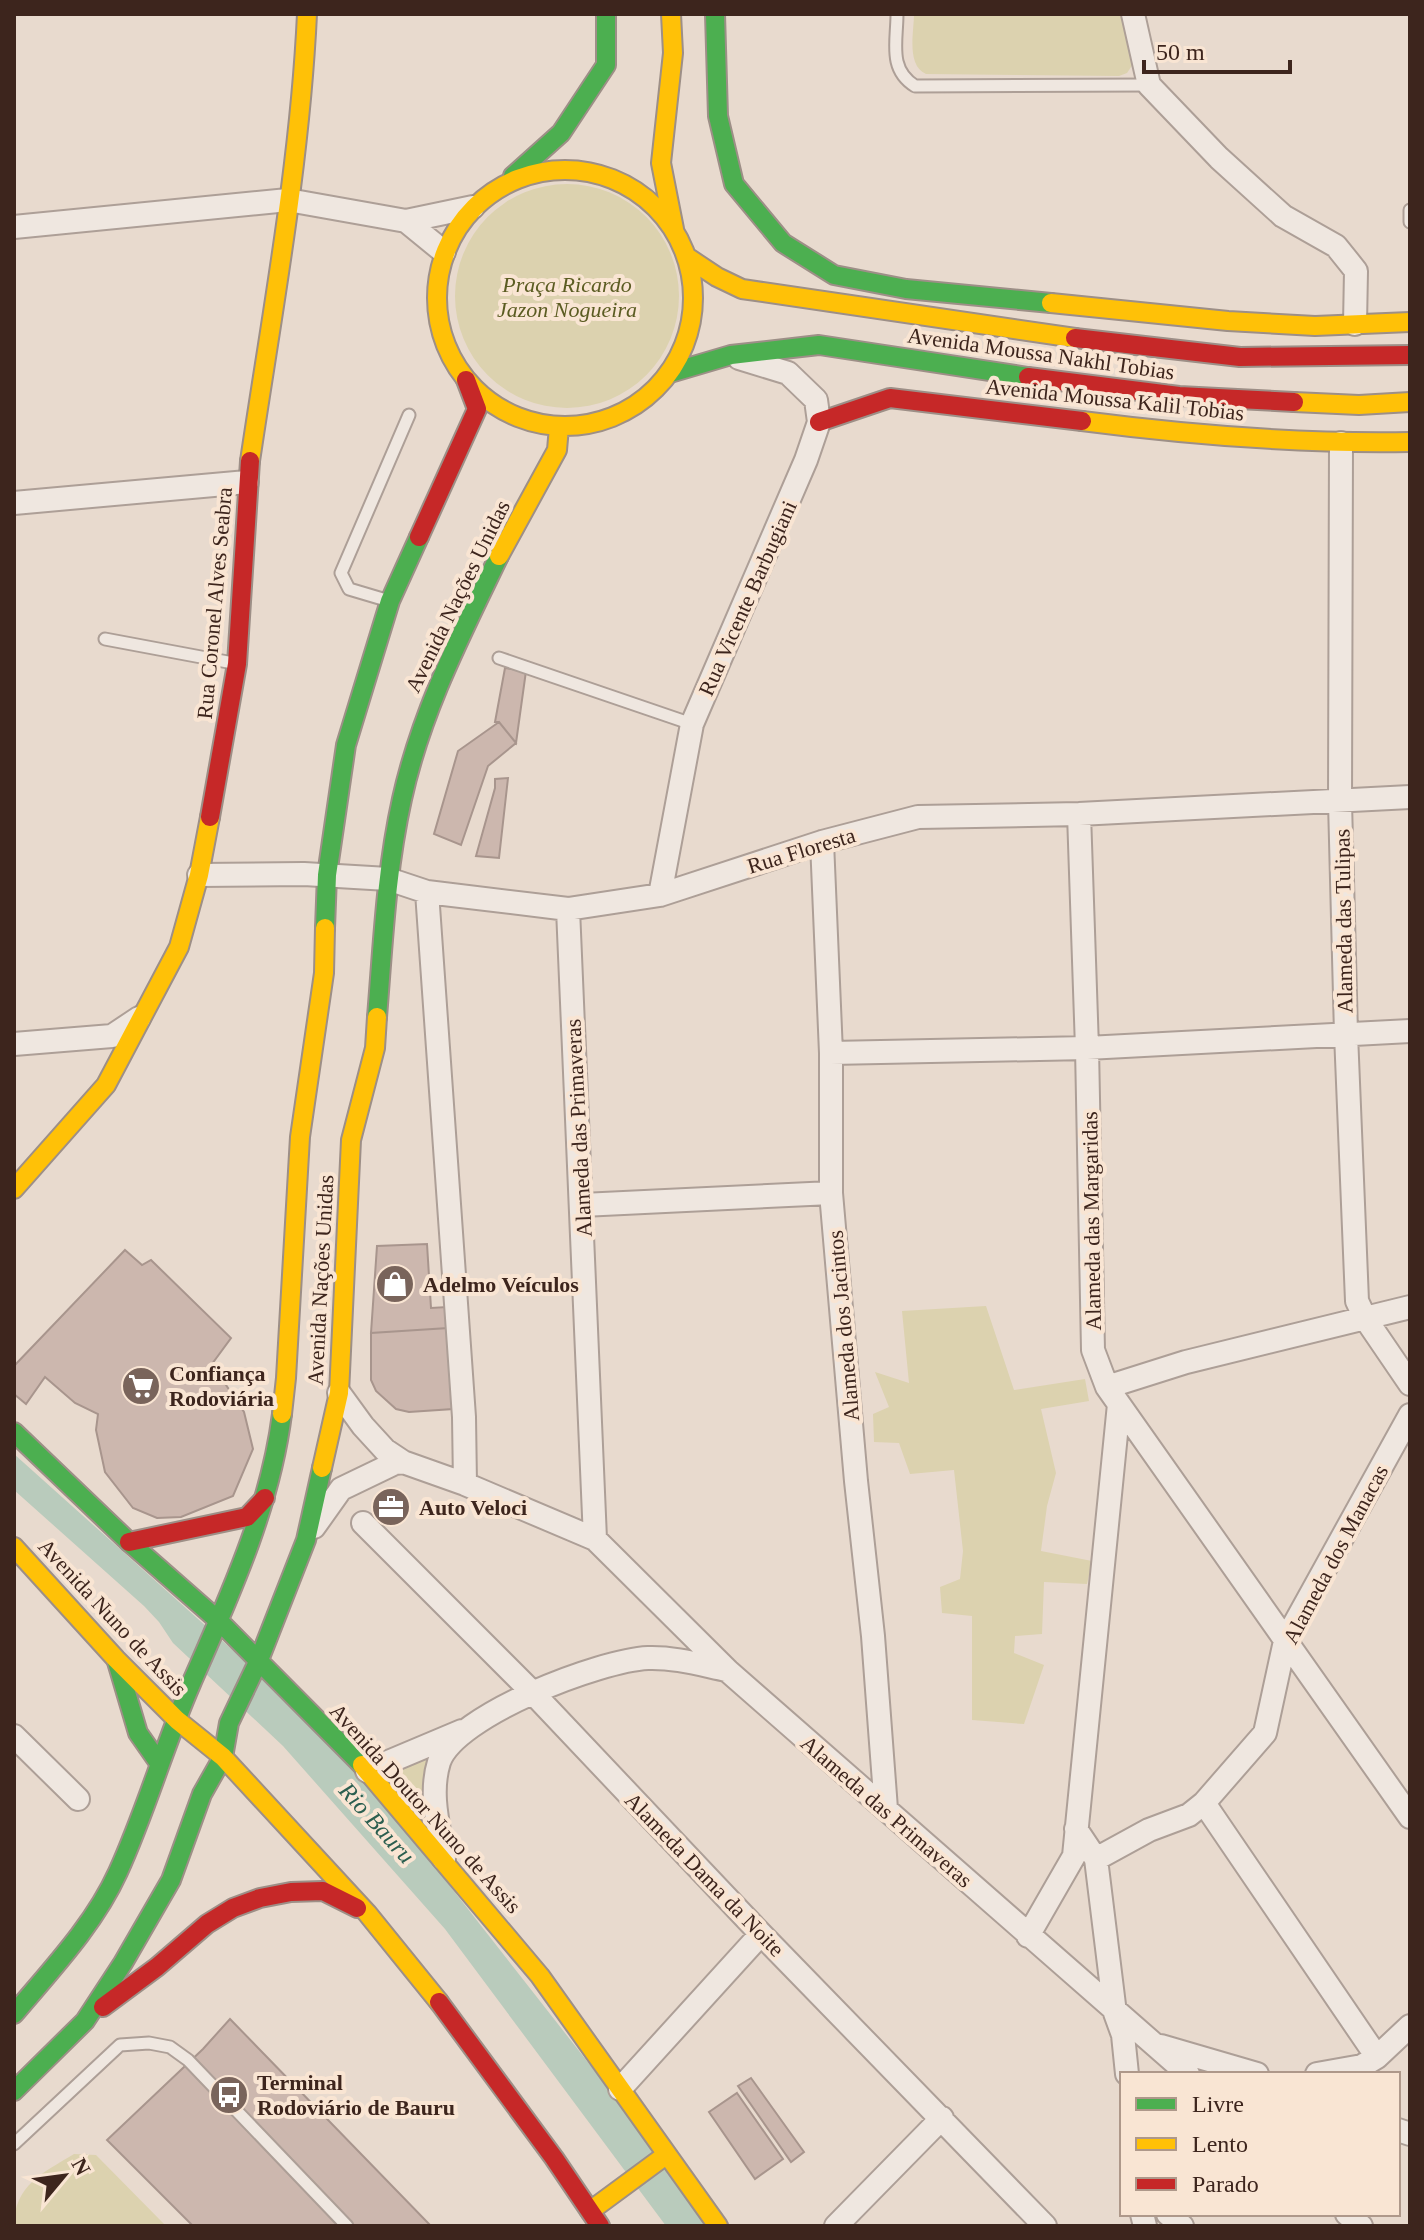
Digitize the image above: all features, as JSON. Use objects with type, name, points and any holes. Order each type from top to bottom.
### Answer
[{"type":"main road","name":"Rua Coronel Alves Seabra","points":[[14,1189],[106,1085],[179,947],[199,875],[237,664],[247,482],[288,200],[305,58],[307,14]]},
{"type":"main road","name":"Avenida Nações Unidas","points":[[14,2014],[74,1943],[117,1874],[190,1686],[218,1625],[265,1498],[286,1378],[300,1137],[324,973],[327,875],[346,745],[390,601],[477,409],[466,380],[444,340],[437,296],[444,252],[456,228],[473,207],[561,133],[606,65],[606,14]]},
{"type":"main road","name":"Avenida Nações Unidas","points":[[674,14],[661,163],[674,230]]},
{"type":"main road","points":[[715,14],[718,116],[734,184],[783,243],[834,275],[906,289],[1228,321],[1315,326],[1410,322]]},
{"type":"main road","name":"Avenida Nações Unidas","points":[[466,380],[507,413],[532,423],[559,427],[591,425],[621,414],[648,397],[670,373],[688,337],[694,298],[687,257],[674,230],[655,206],[631,187],[603,175],[573,169],[543,171],[505,183]]},
{"type":"main road","name":"Avenida Moussa Nakhl Tobias","points":[[687,257],[742,289],[819,300],[1140,360],[1218,355],[1298,359],[1410,355]]},
{"type":"main road","points":[[819,300],[906,289]]},
{"type":"main road","points":[[992,296],[1140,360],[1131,391]]},
{"type":"main road","name":"Avenida Moussa Nakhl Tobias","points":[[670,373],[731,355],[819,345],[968,369],[1179,396],[1359,405],[1410,402]]},
{"type":"main road","points":[[1218,355],[1190,364],[1180,374],[1179,396],[1243,427],[1297,441]]},
{"type":"main road","points":[[890,398],[968,369]]},
{"type":"main road","name":"Avenida Moussa Kalil Tobias","points":[[819,422],[890,398],[1159,431],[1341,443],[1410,442]]},
{"type":"main road","name":"Avenida Nações Unidas","points":[[14,2091],[85,2021],[171,1880],[202,1794],[223,1757],[229,1723],[306,1540],[339,1393],[336,1139],[375,1048],[388,879],[402,798],[441,675],[501,552],[557,450],[559,427]]},
{"type":"main road","points":[[300,1137],[336,1139]]},
{"type":"main road","name":"Avenida Doutor Nuno de Assis","points":[[14,1432],[367,1771],[540,1976],[718,2226]]},
{"type":"main road","points":[[129,1542],[247,1517],[265,1498]]},
{"type":"main road","name":"Avenida Nuno de Assis","points":[[14,1547],[116,1659],[177,1720]]},
{"type":"main road","points":[[116,1659],[138,1733],[159,1763]]},
{"type":"main road","points":[[177,1720],[223,1757],[367,1913],[460,2028],[595,2218],[666,2155]]},
{"type":"main road","points":[[85,2021],[157,1967],[207,1924],[233,1908],[260,1898],[291,1892],[323,1891],[367,1913]]},
{"type":"street","points":[[1133,14],[1149,85],[1219,158],[1283,216],[1336,246],[1356,271],[1355,324]]},
{"type":"street","points":[[14,227],[288,200],[406,221],[473,207]]},
{"type":"street","points":[[406,221],[444,252]]},
{"type":"street","points":[[731,355],[788,373],[816,400],[819,422]]},
{"type":"street","name":"Rua Vicente Barbugiani","points":[[660,895],[692,724],[806,460],[819,422]]},
{"type":"street","name":"Alameda das Tulipas","points":[[1341,443],[1340,802],[1357,1301],[1365,1318],[1410,1384]]},
{"type":"street","points":[[14,503],[247,482]]},
{"type":"street","name":"Rua Floresta","points":[[199,875],[327,875],[388,879],[427,892],[568,909],[660,895],[822,842],[918,817],[1079,814],[1410,797]]},
{"type":"street","name":"Alameda das Margaridas","points":[[1079,814],[1093,1350],[1113,1395],[1410,1817]]},
{"type":"street","name":"Alameda dos Jacintos","points":[[822,842],[831,1053],[831,1193],[873,1636],[886,1809]]},
{"type":"street","points":[[427,892],[463,1401],[465,1484]]},
{"type":"street","name":"Alameda das Primaveras","points":[[568,909],[595,1539]]},
{"type":"street","points":[[14,1044],[112,1036],[143,1016]]},
{"type":"street","points":[[831,1053],[1087,1048],[1410,1031]]},
{"type":"street","points":[[582,1205],[831,1193]]},
{"type":"street","points":[[1028,1936],[1074,1856],[1113,1395],[1186,1362],[1410,1307]]},
{"type":"street","points":[[339,1393],[370,1434],[385,1450],[403,1462]]},
{"type":"street","name":"Alameda dos Manacas","points":[[1096,1859],[1149,1830],[1189,1815],[1204,1803],[1265,1733],[1285,1641],[1410,1415]]},
{"type":"street","points":[[306,1540],[341,1489],[403,1462]]},
{"type":"street","name":"Alameda das Primaveras","points":[[403,1462],[465,1484],[595,1539],[728,1671],[1186,2072]]},
{"type":"street","name":"Alameda Dama da Noite","points":[[363,1523],[533,1693],[761,1934],[1045,2226]]},
{"type":"street","points":[[648,1658],[667,1647],[672,1635],[672,1618]]},
{"type":"street","points":[[367,1771],[470,1728],[508,1704],[596,1668],[648,1658],[685,1661],[728,1671]]},
{"type":"street","points":[[444,1859],[433,1790],[440,1759],[470,1728]]},
{"type":"street","points":[[14,1736],[78,1799]]},
{"type":"street","points":[[1204,1803],[1365,2065]]},
{"type":"street","points":[[1076,1829],[1096,1859],[1115,2013],[1123,2035],[1127,2072]]},
{"type":"street","points":[[620,2089],[761,1934]]},
{"type":"street","points":[[1328,2072],[1365,2065],[1410,2026]]},
{"type":"street","points":[[1156,2045],[1250,2072]]},
{"type":"street","points":[[836,2226],[942,2118]]},
{"type":"lane","points":[[897,14],[896,64],[903,78],[915,86],[1149,85]]},
{"type":"lane","points":[[1410,210],[1410,222]]},
{"type":"lane","points":[[390,601],[349,589],[341,573],[409,415]]},
{"type":"lane","points":[[105,639],[237,664]]},
{"type":"lane","points":[[499,658],[692,724]]},
{"type":"lane","points":[[14,2144],[120,2045],[149,2043],[170,2047],[188,2060],[347,2226]]},
{"type":"green space","points":[[914,14],[1123,14],[1137,58],[1127,73],[1119,76],[926,74],[920,70],[913,56]]},
{"type":"green space","name":"Praça Ricardo Jazon Nogueira","points":[[567,184],[610,192],[646,217],[671,253],[679,296],[671,339],[646,375],[610,400],[567,408],[524,400],[488,375],[463,339],[455,296],[463,253],[488,217],[524,192]]},
{"type":"green space","points":[[986,1306],[1014,1390],[1085,1379],[1089,1401],[1041,1409],[1056,1473],[1047,1506],[1041,1551],[1092,1561],[1087,1584],[1044,1582],[1042,1634],[1015,1636],[1014,1653],[1044,1665],[1024,1724],[972,1720],[972,1616],[942,1613],[940,1587],[960,1579],[963,1551],[954,1470],[910,1474],[899,1443],[874,1442],[873,1414],[889,1407],[875,1372],[909,1383],[902,1311]]},
{"type":"green space","points":[[432,1753],[425,1788],[432,1824],[383,1771]]},
{"type":"green space","points":[[74,2154],[96,2155],[166,2226],[14,2226],[15,2212],[25,2190],[41,2174]]},
{"type":"water","name":"Rio Bauru","points":[[14,1454],[342,1748],[716,2226],[666,2226],[445,1929],[283,1746],[173,1643],[144,1606],[14,1490]]},
{"type":"building","points":[[505,668],[526,671],[516,743],[499,722],[495,722]]},
{"type":"building","points":[[499,722],[516,743],[488,766],[461,845],[434,834],[458,751]]},
{"type":"building","points":[[508,778],[499,858],[476,856],[495,779]]},
{"type":"building","points":[[427,1244],[431,1308],[447,1307],[448,1328],[371,1333],[377,1246]]},
{"type":"building","name":"Confiança Rodoviária","points":[[125,1250],[142,1265],[151,1260],[231,1338],[212,1364],[244,1412],[253,1449],[233,1496],[181,1517],[157,1518],[133,1508],[105,1472],[96,1430],[98,1414],[75,1403],[45,1377],[26,1404],[14,1394],[14,1366]]},
{"type":"building","points":[[448,1328],[453,1409],[409,1412],[396,1409],[376,1391],[371,1380],[371,1333]]},
{"type":"building","name":"Terminal Rodoviário de Bauru","points":[[230,2019],[431,2226],[193,2226],[107,2140],[203,2049]]},
{"type":"building","points":[[751,2078],[804,2152],[791,2162],[738,2086]]},
{"type":"building","points":[[737,2093],[783,2159],[755,2179],[709,2112]]},
{"type":"traffic: fast","points":[[513,176],[561,133],[606,65],[606,14]]},
{"type":"traffic: fast","points":[[715,14],[718,116],[734,184],[783,243],[834,275],[906,289],[1051,303]]},
{"type":"traffic: fast","points":[[670,373],[731,355],[819,345],[1028,377]]},
{"type":"traffic: fast","points":[[325,928],[327,875],[346,745],[390,601],[419,537]]},
{"type":"traffic: fast","points":[[377,1017],[392,853],[410,767],[443,674],[499,556]]},
{"type":"traffic: fast","points":[[14,2014],[84,1929],[118,1872],[181,1707],[246,1552],[268,1484],[282,1414]]},
{"type":"traffic: fast","points":[[14,1432],[129,1542],[220,1622],[362,1765]]},
{"type":"traffic: fast","points":[[14,2091],[85,2021],[171,1880],[202,1794],[223,1757],[229,1723],[259,1660],[306,1540],[322,1468]]},
{"type":"traffic: fast","points":[[117,1662],[138,1733],[159,1763]]},
{"type":"traffic: slow","points":[[250,461],[292,182],[307,14]]},
{"type":"traffic: slow","points":[[671,14],[673,53],[661,163],[674,229]]},
{"type":"traffic: slow","points":[[565,170],[602,175],[625,185],[656,207],[678,238],[688,261],[693,298],[688,335],[678,358],[656,389],[625,411],[602,421],[565,426],[528,421],[505,411],[474,389],[452,358],[442,335],[437,298],[442,261],[452,238],[474,207],[505,185],[528,175],[565,170]]},
{"type":"traffic: slow","points":[[687,257],[742,289],[1075,338]]},
{"type":"traffic: slow","points":[[1051,303],[1228,321],[1315,326],[1410,322]]},
{"type":"traffic: slow","points":[[1294,402],[1359,405],[1410,402]]},
{"type":"traffic: slow","points":[[1082,421],[1245,438],[1410,442]]},
{"type":"traffic: slow","points":[[499,556],[557,450],[559,427]]},
{"type":"traffic: slow","points":[[14,1189],[106,1085],[179,947],[199,875],[210,817]]},
{"type":"traffic: slow","points":[[282,1414],[300,1137],[324,973],[325,928]]},
{"type":"traffic: slow","points":[[322,1468],[339,1393],[351,1140],[375,1048],[377,1017]]},
{"type":"traffic: slow","points":[[14,1547],[116,1659],[177,1720],[223,1757],[367,1913],[439,2002]]},
{"type":"traffic: slow","points":[[362,1765],[540,1976],[718,2226]]},
{"type":"traffic: slow","points":[[590,2211],[666,2155]]},
{"type":"traffic: jam","points":[[1075,338],[1240,357],[1410,355]]},
{"type":"traffic: jam","points":[[1028,377],[1179,396],[1294,402]]},
{"type":"traffic: jam","points":[[419,537],[477,409],[466,380]]},
{"type":"traffic: jam","points":[[819,422],[890,398],[1082,421]]},
{"type":"traffic: jam","points":[[210,817],[237,664],[250,461]]},
{"type":"traffic: jam","points":[[129,1542],[247,1517],[265,1498]]},
{"type":"traffic: jam","points":[[103,2007],[157,1967],[207,1924],[233,1908],[260,1898],[291,1892],[323,1891],[357,1908]]},
{"type":"traffic: jam","points":[[439,2002],[600,2226]]},
{"type":"place","name":"Adelmo Veículos","points":[[395,1284]]},
{"type":"place","name":"Confiança Rodoviária","points":[[141,1386]]},
{"type":"place","name":"Auto Veloci","points":[[391,1507]]},
{"type":"place","name":"Terminal Rodoviário de Bauru","points":[[229,2095]]}]
